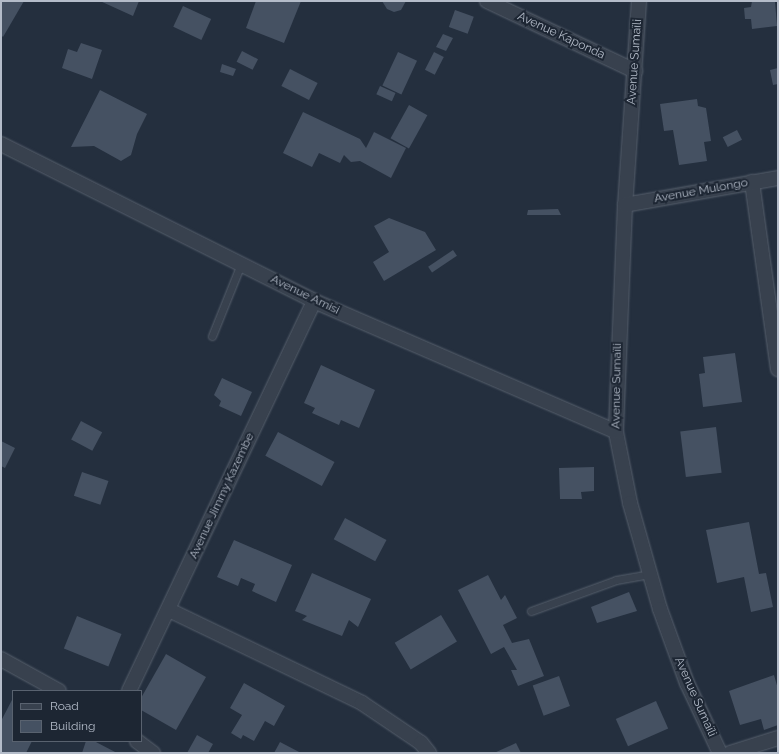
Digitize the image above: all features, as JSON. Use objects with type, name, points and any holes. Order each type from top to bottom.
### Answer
[{"type":"street","name":"Avenue Kaponda","points":[[488,1],[635,71]]},
{"type":"street","name":"Avenue Sumaïli","points":[[639,1],[625,205],[616,432],[649,574],[687,683],[720,753]]},
{"type":"street","name":"Avenue Amisi","points":[[1,144],[314,301],[616,432]]},
{"type":"street","name":"Avenue Mulongo","points":[[625,205],[778,178]]},
{"type":"street","points":[[752,182],[778,369]]},
{"type":"street","name":"Avenue Jimmy Kazembe","points":[[129,690],[169,610],[314,301]]},
{"type":"street","points":[[169,610],[362,703],[420,743],[429,753]]},
{"type":"street","points":[[1,659],[57,690]]},
{"type":"street","points":[[730,753],[778,738]]},
{"type":"street","points":[[138,742],[153,753]]},
{"type":"lane","points":[[212,336],[241,264]]},
{"type":"lane","points":[[531,611],[616,580],[649,574]]},
{"type":"building","points":[[1,1],[24,1],[3,37],[1,35]]},
{"type":"building","points":[[100,1],[139,1],[133,16]]},
{"type":"building","points":[[256,1],[301,1],[284,43],[246,28]]},
{"type":"building","points":[[382,1],[406,1],[401,10],[394,12],[387,9]]},
{"type":"building","points":[[752,1],[775,1],[777,26],[752,29],[751,19],[745,19],[744,8],[751,7]]},
{"type":"building","points":[[183,6],[211,19],[201,40],[173,27]]},
{"type":"building","points":[[455,10],[474,17],[468,34],[449,27]]},
{"type":"building","points":[[443,34],[453,38],[446,51],[436,47]]},
{"type":"building","points":[[81,43],[102,50],[92,79],[62,68],[68,49],[77,52]]},
{"type":"building","points":[[242,51],[258,59],[253,70],[237,62]]},
{"type":"building","points":[[398,52],[417,61],[401,94],[382,86]]},
{"type":"building","points":[[434,52],[444,57],[435,75],[425,70]]},
{"type":"building","points":[[222,64],[236,69],[233,76],[220,72]]},
{"type":"building","points":[[778,68],[778,84],[773,85],[770,70]]},
{"type":"building","points":[[290,69],[318,83],[309,100],[281,86]]},
{"type":"building","points":[[380,86],[396,93],[392,101],[376,94]]},
{"type":"building","points":[[100,90],[147,114],[137,134],[131,155],[121,161],[94,146],[71,147]]},
{"type":"building","points":[[697,99],[698,106],[706,108],[711,141],[704,142],[707,161],[679,165],[673,130],[664,131],[660,104]]},
{"type":"building","points":[[409,105],[427,115],[409,148],[391,138]]},
{"type":"building","points":[[303,112],[360,139],[366,148],[374,132],[406,148],[391,178],[360,161],[351,162],[344,155],[340,163],[319,153],[312,167],[283,153]]},
{"type":"building","points":[[737,130],[742,140],[728,147],[723,137]]},
{"type":"building","points":[[558,209],[561,215],[527,215],[528,210]]},
{"type":"building","points":[[389,218],[425,232],[436,250],[384,281],[373,262],[389,252],[374,226]]},
{"type":"building","points":[[453,250],[457,256],[432,273],[428,267]]},
{"type":"building","points":[[735,353],[742,402],[703,407],[699,374],[705,373],[703,357]]},
{"type":"building","points":[[321,365],[375,390],[359,428],[341,420],[339,425],[312,413],[315,408],[304,403]]},
{"type":"building","points":[[222,378],[252,392],[241,416],[219,406],[221,401],[214,395]]},
{"type":"building","points":[[81,421],[102,432],[92,451],[71,440]]},
{"type":"building","points":[[716,427],[722,473],[686,477],[680,431]]},
{"type":"building","points":[[278,432],[335,462],[322,486],[265,456]]},
{"type":"building","points":[[1,441],[15,448],[5,468],[1,466]]},
{"type":"building","points":[[594,467],[594,491],[581,492],[582,499],[560,499],[559,468]]},
{"type":"building","points":[[82,472],[108,481],[100,505],[74,496]]},
{"type":"building","points":[[345,518],[386,540],[375,561],[334,539]]},
{"type":"building","points":[[749,522],[759,574],[766,573],[773,607],[751,612],[744,577],[717,583],[706,530]]},
{"type":"building","points":[[234,540],[292,565],[276,602],[252,591],[255,584],[241,578],[238,586],[217,577]]},
{"type":"building","points":[[312,573],[371,599],[358,627],[349,620],[342,636],[302,620],[307,616],[295,611]]},
{"type":"building","points":[[488,575],[501,600],[505,595],[517,618],[503,625],[512,643],[529,639],[544,676],[518,686],[511,670],[517,670],[504,647],[491,654],[458,590]]},
{"type":"building","points":[[629,592],[637,611],[597,623],[591,607]]},
{"type":"building","points":[[441,615],[457,642],[411,669],[395,643]]},
{"type":"building","points":[[77,616],[122,634],[108,666],[64,648]]},
{"type":"building","points":[[166,654],[206,677],[176,730],[142,711],[142,696]]},
{"type":"building","points":[[774,675],[778,689],[778,725],[764,730],[761,719],[740,725],[729,691]]},
{"type":"building","points":[[559,676],[570,706],[544,716],[533,686]]},
{"type":"building","points":[[244,683],[285,706],[274,726],[265,721],[254,741],[243,735],[241,739],[231,733],[242,715],[230,708]]},
{"type":"building","points":[[12,700],[12,742],[32,742],[26,753],[1,753],[1,721]]},
{"type":"building","points":[[656,701],[668,728],[628,746],[616,719]]},
{"type":"building","points":[[197,735],[213,744],[208,753],[187,753]]},
{"type":"building","points":[[86,742],[96,742],[117,753],[82,753]]},
{"type":"building","points":[[280,742],[301,753],[274,753]]},
{"type":"building","points":[[516,743],[521,753],[494,753]]}]
